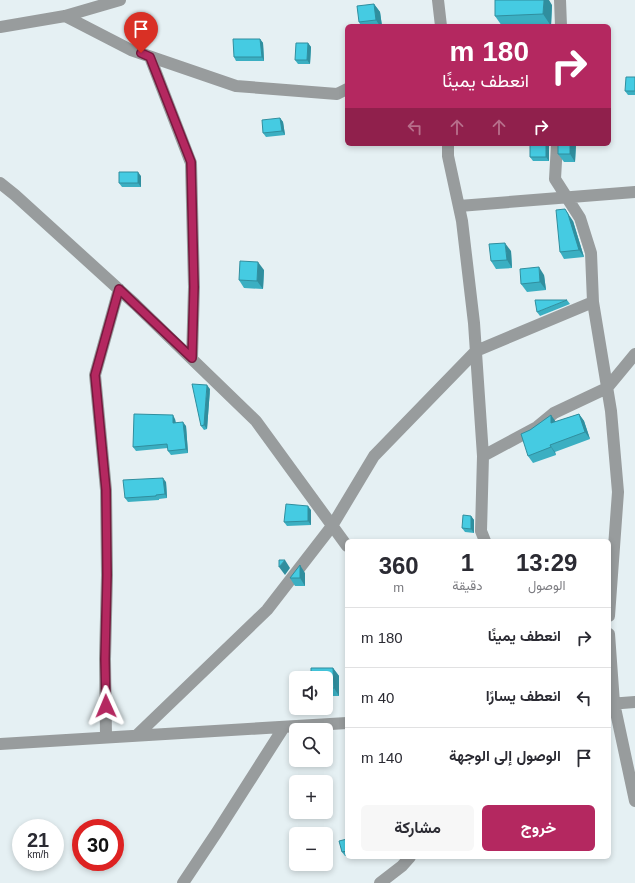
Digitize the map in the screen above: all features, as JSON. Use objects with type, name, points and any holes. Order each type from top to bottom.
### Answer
[{"type":"street","points":[[0,27],[65,16],[120,0]]},
{"type":"street","points":[[438,0],[441,24]]},
{"type":"street","points":[[560,0],[561,24]]},
{"type":"street","points":[[65,16],[131,50],[236,86],[337,94],[345,90]]},
{"type":"street","points":[[150,57],[191,162],[194,287],[192,358]]},
{"type":"street","points":[[448,146],[448,156],[462,221],[476,351],[482,456],[481,531],[484,539]]},
{"type":"street","points":[[557,146],[555,179],[580,218],[591,253],[593,302],[611,411],[618,492],[611,588]]},
{"type":"street","points":[[0,183],[119,289],[256,420],[345,543]]},
{"type":"street","points":[[459,206],[635,192]]},
{"type":"street","points":[[106,737],[106,490],[95,375],[119,289]]},
{"type":"street","points":[[137,736],[267,610],[332,526],[374,456],[476,351],[593,302]]},
{"type":"street","points":[[482,456],[537,427],[554,413],[607,388],[635,354]]},
{"type":"street","points":[[635,702],[611,703],[635,801]]},
{"type":"street","points":[[0,744],[345,723]]},
{"type":"street","points":[[183,883],[284,727]]},
{"type":"street","points":[[380,883],[402,866],[408,859]]},
{"type":"building","points":[[495,0],[544,0],[543,14],[495,16]]},
{"type":"building","points":[[374,4],[376,20],[359,22],[357,6]]},
{"type":"building","points":[[233,39],[260,39],[262,57],[234,57]]},
{"type":"building","points":[[296,43],[308,43],[307,60],[295,60]]},
{"type":"building","points":[[626,77],[635,77],[635,91],[625,91]]},
{"type":"building","points":[[280,118],[282,131],[263,133],[262,120]]},
{"type":"building","points":[[530,146],[546,146],[546,157],[530,157]]},
{"type":"building","points":[[558,146],[570,146],[570,154],[558,154]]},
{"type":"building","points":[[119,172],[138,172],[138,183],[119,183]]},
{"type":"building","points":[[565,209],[568,214],[579,250],[560,252],[556,210]]},
{"type":"building","points":[[505,243],[507,260],[491,261],[489,244]]},
{"type":"building","points":[[240,261],[258,262],[257,281],[239,280]]},
{"type":"building","points":[[539,267],[540,282],[521,284],[520,269]]},
{"type":"building","points":[[535,300],[567,300],[537,312]]},
{"type":"building","points":[[192,384],[207,385],[204,425],[201,426]]},
{"type":"building","points":[[134,414],[173,415],[173,423],[183,422],[186,449],[168,451],[167,444],[133,447]]},
{"type":"building","points":[[579,414],[585,432],[550,445],[551,447],[528,456],[521,434],[530,430],[551,415],[551,423]]},
{"type":"building","points":[[163,478],[165,494],[125,498],[123,480]]},
{"type":"building","points":[[286,504],[308,506],[308,521],[284,522]]},
{"type":"building","points":[[463,515],[471,516],[471,529],[462,528]]},
{"type":"building","points":[[279,560],[285,560],[279,567]]},
{"type":"building","points":[[300,565],[300,578],[290,578]]},
{"type":"building","points":[[311,668],[333,668],[334,688],[333,671],[311,671]]},
{"type":"building","points":[[345,840],[345,851],[342,852],[339,841]]},
{"type":"route","points":[[106,706],[106,490],[95,375],[119,289],[192,358],[194,287],[191,162],[150,57],[141,53]]}]
